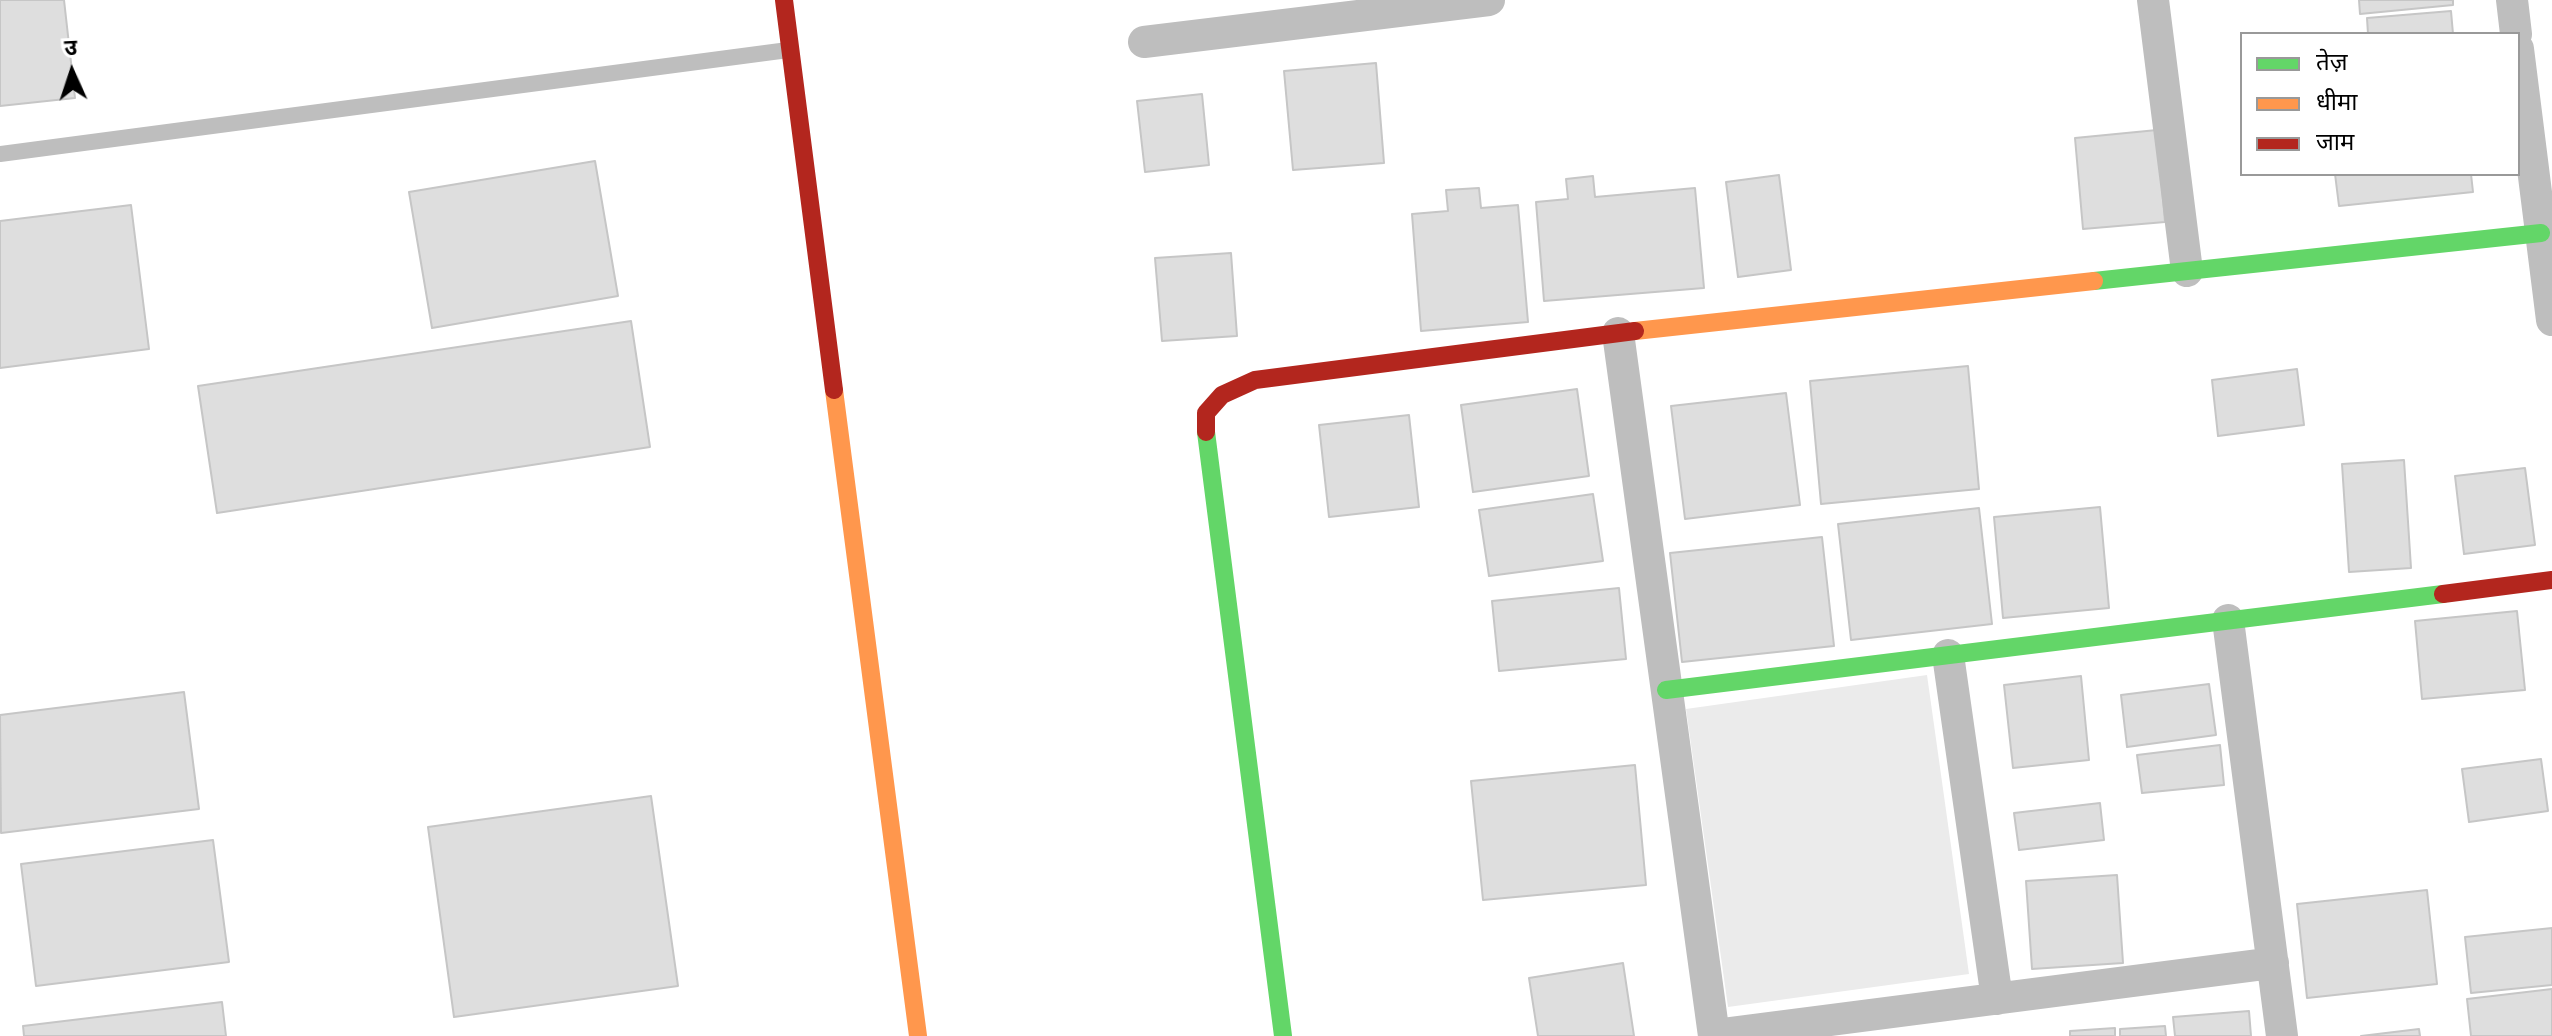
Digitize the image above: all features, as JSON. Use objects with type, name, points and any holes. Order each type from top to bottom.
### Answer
[{"type":"street","points":[[784,0],[918,1036]]},
{"type":"street","points":[[1144,42],[1489,0]]},
{"type":"street","points":[[2153,0],[2187,271]]},
{"type":"street","points":[[2512,0],[2516,32]]},
{"type":"street","points":[[2520,65],[2552,320]]},
{"type":"street","points":[[1283,1036],[1209,467],[1206,413],[1222,395],[1255,380],[1618,333],[2541,233]]},
{"type":"street","points":[[1618,333],[1714,1036],[2273,963]]},
{"type":"street","points":[[1666,690],[2552,580]]},
{"type":"street","points":[[2228,620],[2282,1036]]},
{"type":"street","points":[[1948,655],[1997,999]]},
{"type":"lane","points":[[0,154],[791,50]]},
{"type":"shaded area","points":[[1927,675],[1969,974],[1728,1007],[1686,709]]},
{"type":"building","points":[[0,0],[64,0],[75,98],[0,106]]},
{"type":"building","points":[[2359,0],[2453,0],[2453,5],[2360,14]]},
{"type":"building","points":[[2451,11],[2453,32],[2368,32],[2367,18]]},
{"type":"building","points":[[1376,63],[1384,163],[1293,170],[1284,71]]},
{"type":"building","points":[[1202,94],[1209,165],[1145,172],[1137,101]]},
{"type":"building","points":[[2157,130],[2165,222],[2083,229],[2075,138]]},
{"type":"building","points":[[595,161],[618,296],[432,328],[409,192]]},
{"type":"building","points":[[1779,175],[1791,270],[1738,277],[1726,182]]},
{"type":"building","points":[[1593,176],[1595,197],[1695,188],[1704,288],[1544,301],[1536,202],[1568,199],[1566,179]]},
{"type":"building","points":[[2335,176],[2471,176],[2473,192],[2339,206]]},
{"type":"building","points":[[1479,188],[1481,208],[1518,205],[1528,322],[1421,331],[1412,214],[1448,211],[1446,190]]},
{"type":"building","points":[[131,205],[149,349],[0,368],[0,221]]},
{"type":"building","points":[[1231,253],[1237,336],[1162,341],[1155,258]]},
{"type":"building","points":[[631,321],[650,447],[217,513],[198,386]]},
{"type":"building","points":[[1968,366],[1979,489],[1821,504],[1810,381]]},
{"type":"building","points":[[2297,369],[2304,425],[2218,436],[2212,380]]},
{"type":"building","points":[[1577,389],[1589,476],[1473,492],[1461,405]]},
{"type":"building","points":[[1786,393],[1800,505],[1685,519],[1671,406]]},
{"type":"building","points":[[1409,415],[1419,507],[1329,517],[1319,425]]},
{"type":"building","points":[[2404,460],[2411,568],[2349,572],[2342,464]]},
{"type":"building","points":[[2525,468],[2535,545],[2464,554],[2455,476]]},
{"type":"building","points":[[1593,494],[1603,561],[1489,576],[1479,510]]},
{"type":"building","points":[[2100,507],[2109,608],[2003,618],[1994,517]]},
{"type":"building","points":[[1979,508],[1992,624],[1851,640],[1838,524]]},
{"type":"building","points":[[1822,537],[1834,646],[1682,662],[1670,553]]},
{"type":"building","points":[[1619,588],[1626,659],[1499,671],[1492,601]]},
{"type":"building","points":[[2517,611],[2525,690],[2422,699],[2415,621]]},
{"type":"building","points":[[2081,676],[2089,760],[2013,768],[2004,685]]},
{"type":"building","points":[[2209,684],[2216,735],[2127,747],[2121,695]]},
{"type":"building","points":[[184,692],[199,809],[1,833],[0,715]]},
{"type":"building","points":[[2220,745],[2224,785],[2142,793],[2137,755]]},
{"type":"building","points":[[2541,759],[2548,811],[2469,822],[2462,769]]},
{"type":"building","points":[[1635,765],[1646,885],[1483,900],[1471,781]]},
{"type":"building","points":[[651,796],[678,986],[454,1017],[428,827]]},
{"type":"building","points":[[2100,803],[2104,840],[2019,850],[2014,813]]},
{"type":"building","points":[[213,840],[229,962],[36,986],[21,864]]},
{"type":"building","points":[[2117,875],[2123,963],[2032,969],[2026,881]]},
{"type":"building","points":[[2427,890],[2437,984],[2307,998],[2297,904]]},
{"type":"building","points":[[2552,928],[2552,985],[2471,993],[2465,937]]},
{"type":"building","points":[[1623,963],[1634,1036],[1538,1036],[1529,978]]},
{"type":"building","points":[[2552,989],[2552,1036],[2471,1036],[2467,999]]},
{"type":"building","points":[[222,1002],[226,1036],[24,1036],[23,1026]]},
{"type":"building","points":[[2249,1011],[2251,1036],[2175,1036],[2173,1017]]},
{"type":"building","points":[[2165,1026],[2166,1036],[2120,1036],[2120,1029]]},
{"type":"building","points":[[2115,1028],[2115,1036],[2070,1036],[2070,1031]]},
{"type":"building","points":[[2419,1029],[2420,1036],[2361,1036]]},
{"type":"traffic: fast","points":[[2094,281],[2541,233]]},
{"type":"traffic: fast","points":[[1206,432],[1283,1036]]},
{"type":"traffic: fast","points":[[1666,690],[2443,594]]},
{"type":"traffic: slow","points":[[1635,331],[2094,281]]},
{"type":"traffic: slow","points":[[834,390],[918,1036]]},
{"type":"traffic: jam","points":[[784,0],[834,390]]},
{"type":"traffic: jam","points":[[1206,432],[1206,413],[1222,395],[1255,380],[1635,331]]},
{"type":"traffic: jam","points":[[2443,594],[2552,580]]}]
